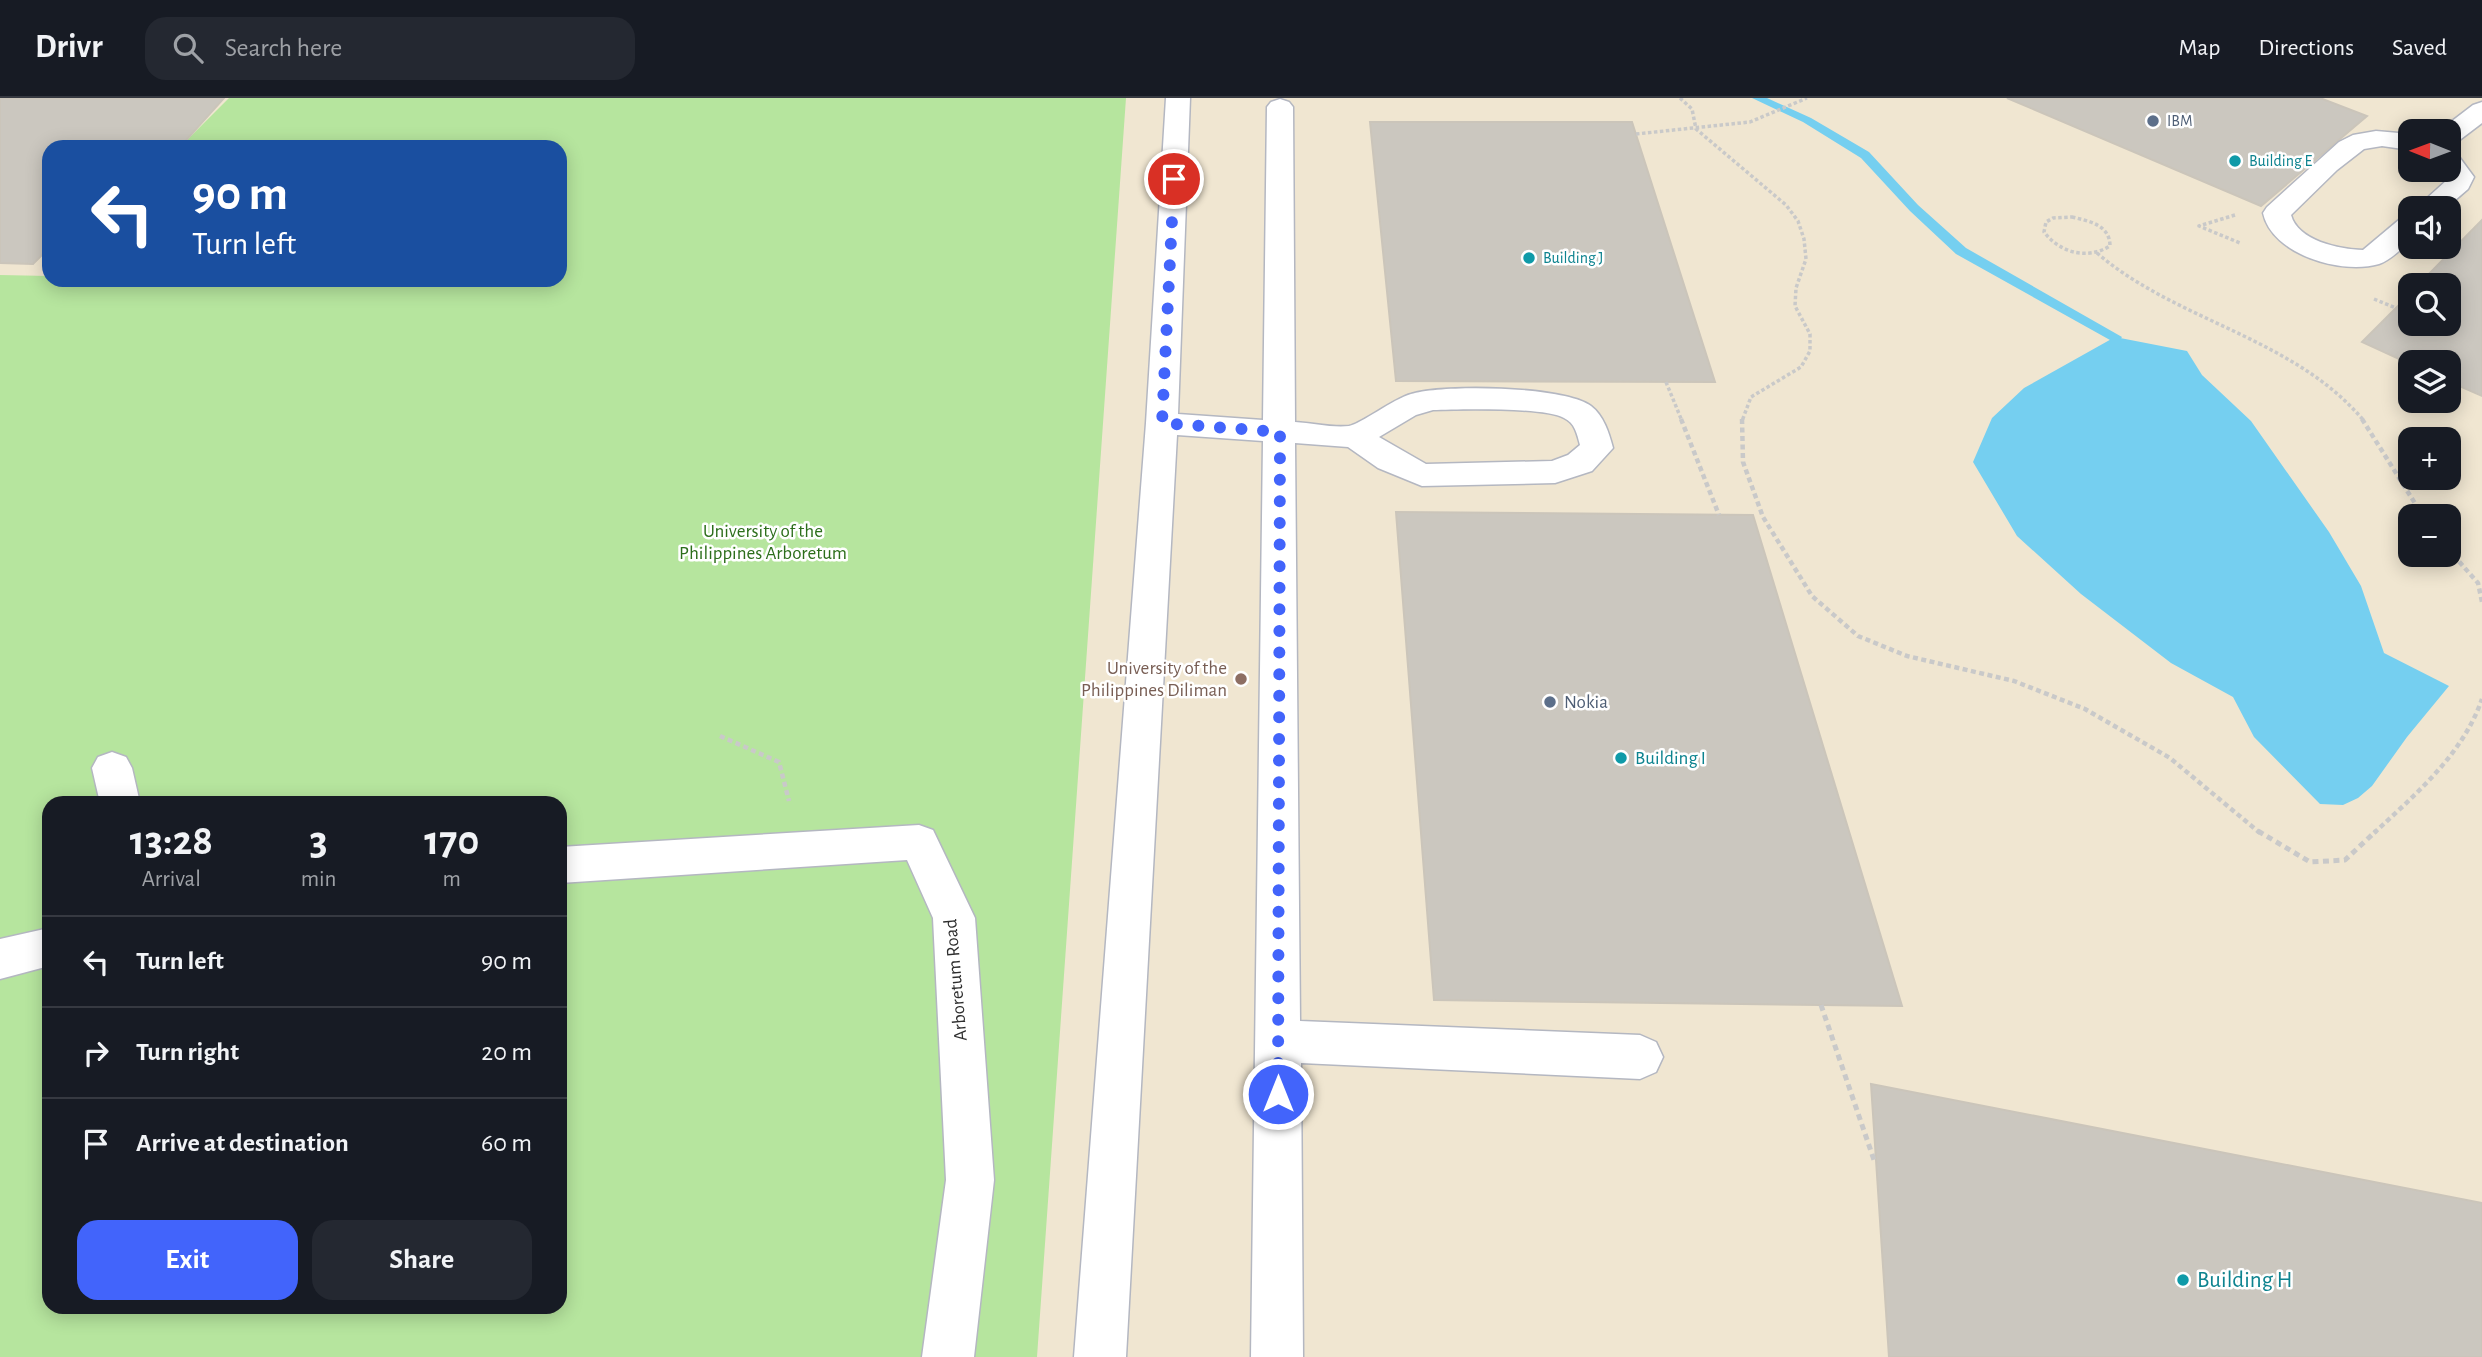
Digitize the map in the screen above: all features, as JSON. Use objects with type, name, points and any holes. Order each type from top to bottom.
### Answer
[{"type":"street","points":[[1100,1357],[1162,423],[1178,98]]},
{"type":"street","points":[[1278,1357],[1280,107]]},
{"type":"street","points":[[2461,126],[2482,110]]},
{"type":"street","points":[[2398,139],[2371,138],[2353,144],[2277,213],[2282,228],[2300,242],[2332,254],[2361,259],[2374,256],[2398,236]]},
{"type":"street","points":[[2444,196],[2459,182]]},
{"type":"street","points":[[1162,423],[1356,437],[1390,460],[1422,475],[1555,472],[1580,463],[1597,448],[1592,427],[1574,410],[1549,402],[1426,400],[1400,408],[1356,437]]},
{"type":"street","name":"Arboretum Road","points":[[567,865],[919,842],[954,918],[970,1180],[948,1357]]},
{"type":"street","points":[[0,959],[42,949]]},
{"type":"street","points":[[1278,1041],[1640,1057]]},
{"type":"path","points":[[1680,98],[1692,109],[1696,129],[1786,205],[1798,220],[1807,259],[1796,288],[1795,306],[1810,334],[1810,351],[1801,367],[1751,397],[1742,418],[1743,462],[1763,517],[1812,596],[1858,636],[1906,656],[2014,681],[2085,709],[2170,758],[2263,835],[2310,862],[2345,860],[2442,767],[2480,713],[2482,699]]},
{"type":"path","points":[[1636,134],[1750,122],[1807,98]]},
{"type":"path","points":[[2097,253],[2110,246],[2111,241],[2103,228],[2094,223],[2062,217],[2053,218],[2043,227],[2048,239],[2055,245],[2076,253],[2097,253],[2141,288],[2221,324],[2308,372],[2344,398],[2365,425],[2415,504]]},
{"type":"path","points":[[1666,382],[1719,515]]},
{"type":"path","points":[[2461,564],[2478,583],[2482,602]]},
{"type":"path","points":[[720,736],[779,762],[802,849]]},
{"type":"path","points":[[1821,1005],[1875,1163]]},
{"type":"shaded area","name":"University of the Philippines Diliman","points":[[0,98],[2482,98],[2482,1357],[0,1357]]},
{"type":"green space","name":"University of the Philippines Arboretum","points":[[229,98],[1126,98],[1037,1357],[0,1357],[0,275],[42,276],[42,287],[567,287],[567,140],[187,140]]},
{"type":"water","points":[[2115,337],[2187,351],[2202,375],[2251,421],[2329,532],[2361,586],[2384,653],[2449,686],[2407,737],[2372,786],[2358,798],[2343,805],[2320,804],[2254,737],[2233,697],[2171,663],[2081,594],[2017,536],[1973,462],[1992,418],[2024,388]]},
{"type":"building","points":[[0,98],[224,98],[186,140],[42,140],[42,255],[33,264],[0,263]]},
{"type":"building","name":"Building E","points":[[2007,98],[2320,98],[2367,116],[2261,206]]},
{"type":"building","name":"Building J","points":[[1370,122],[1632,122],[1715,382],[1396,381]]},
{"type":"building","points":[[2482,220],[2482,396],[2461,387],[2461,350],[2398,350],[2398,358],[2362,342],[2398,306],[2398,336],[2461,336],[2461,273],[2430,273],[2444,259],[2461,259],[2461,241]]},
{"type":"building","name":"Building I","points":[[1396,512],[1753,515],[1902,1006],[1434,1000]]},
{"type":"building","name":"Building H","points":[[1871,1084],[2482,1203],[2482,1357],[1889,1357]]},
{"type":"waterway","points":[[1758,98],[1807,120],[1865,155],[1914,208],[1961,251],[2115,337]]},
{"type":"place","name":"IBM","points":[[2153,121]]},
{"type":"place","name":"Building E","points":[[2235,161]]},
{"type":"place","name":"Building J","points":[[1529,258]]},
{"type":"place","name":"University of the Philippines Diliman","points":[[1241,679]]},
{"type":"place","name":"Nokia","points":[[1550,702]]},
{"type":"place","name":"Building I","points":[[1621,758]]},
{"type":"place","name":"Building H","points":[[2183,1280]]},
{"type":"route","points":[[1174,179],[1162,423],[1280,432],[1278,1094]]}]
